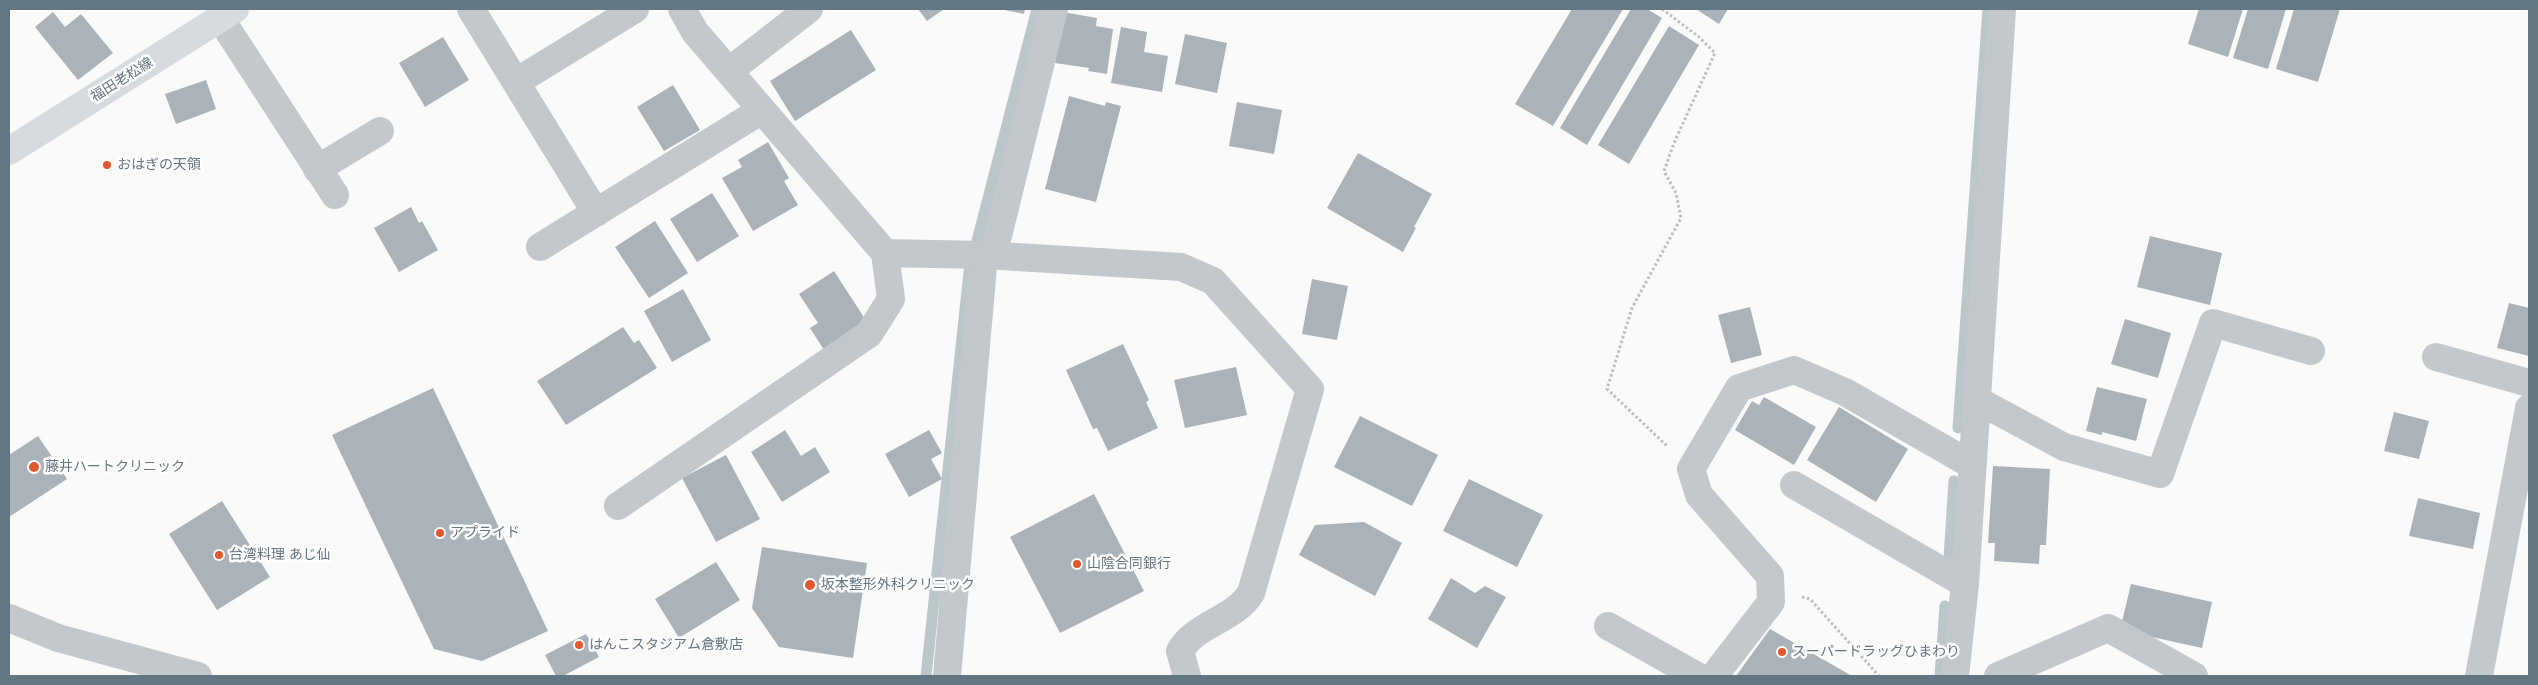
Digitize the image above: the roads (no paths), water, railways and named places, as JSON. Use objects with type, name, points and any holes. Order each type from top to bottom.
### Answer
[{"type":"main road","name":"福田老松線","points":[[9,150],[228,14]]},
{"type":"street","points":[[471,9],[596,213]]},
{"type":"street","points":[[516,82],[635,9]]},
{"type":"street","points":[[618,506],[869,334],[891,299],[885,253],[695,32],[682,9]]},
{"type":"street","points":[[729,71],[809,9]]},
{"type":"street","points":[[947,676],[980,255],[1054,9]]},
{"type":"street","points":[[1955,676],[1965,584],[2002,9]]},
{"type":"street","points":[[228,14],[317,169],[335,195]]},
{"type":"street","points":[[540,247],[762,110]]},
{"type":"street","points":[[317,169],[380,131]]},
{"type":"street","points":[[885,253],[980,255],[1181,267],[1213,281],[1310,389],[1251,593],[1244,604],[1233,613],[1187,640],[1180,652],[1188,676]]},
{"type":"street","points":[[1977,400],[2064,447],[2160,474],[2213,323],[2311,352]]},
{"type":"street","points":[[2436,358],[2529,383]]},
{"type":"street","points":[[1714,676],[1771,602],[1770,576],[1699,495],[1691,469],[1739,388],[1794,370],[1845,392],[1972,465]]},
{"type":"street","points":[[2479,676],[2529,408]]},
{"type":"street","points":[[1794,485],[1965,584]]},
{"type":"street","points":[[9,618],[58,638],[198,676]]},
{"type":"street","points":[[1608,626],[1697,676]]},
{"type":"street","points":[[1998,676],[2108,628],[2194,676]]},
{"type":"waterway","points":[[926,676],[969,272],[1037,9]]},
{"type":"waterway","points":[[1958,428],[1988,9]]},
{"type":"waterway","points":[[1949,558],[1954,481]]},
{"type":"waterway","points":[[1940,676],[1945,606]]},
{"type":"place","name":"おはぎの天領","points":[[107,165]]},
{"type":"place","name":"藤井ハートクリニック","points":[[34,467]]},
{"type":"place","name":"アプライド","points":[[440,533]]},
{"type":"place","name":"台湾料理 あじ仙","points":[[219,555]]},
{"type":"place","name":"山陰合同銀行","points":[[1077,564]]},
{"type":"place","name":"坂本整形外科クリニック","points":[[810,585]]},
{"type":"place","name":"はんこスタジアム倉敷店","points":[[579,645]]},
{"type":"place","name":"スーパードラッグひまわり","points":[[1782,652]]}]
